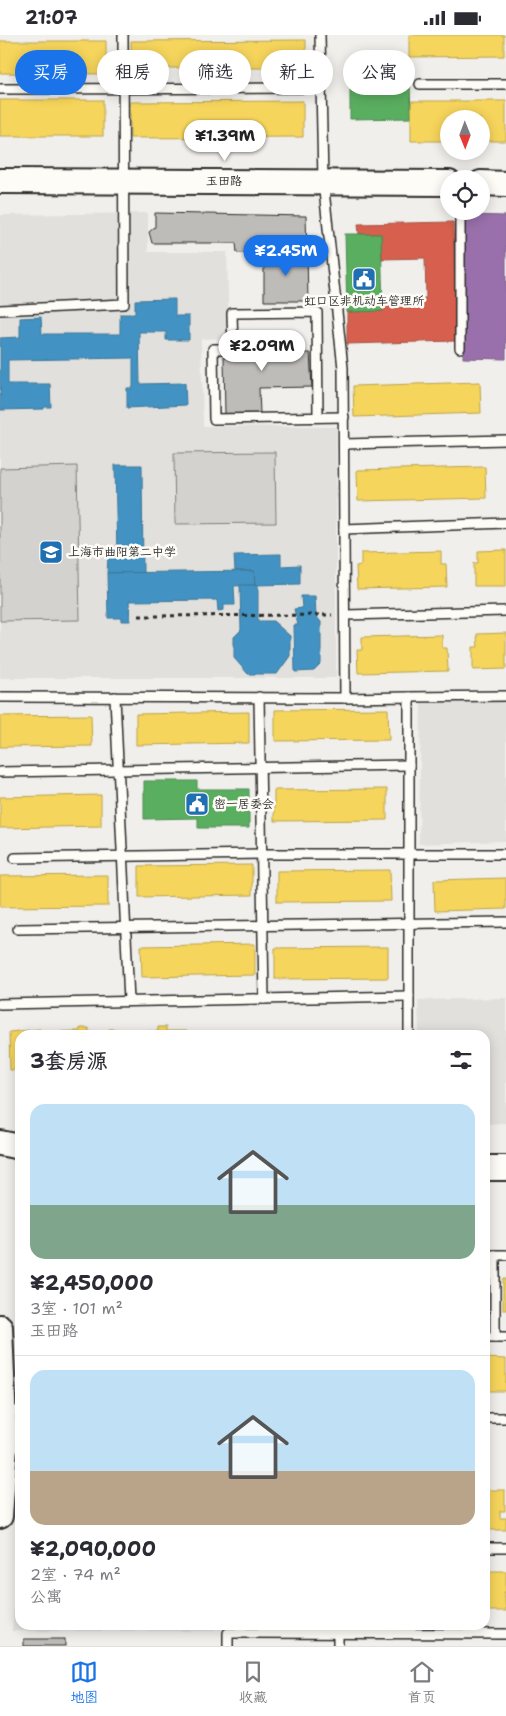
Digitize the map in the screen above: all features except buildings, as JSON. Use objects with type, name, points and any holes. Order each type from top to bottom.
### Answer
[{"type":"street","name":"玉田路","points":[[0,181],[440,183]]},
{"type":"street","points":[[490,183],[506,184]]},
{"type":"street","points":[[0,1143],[15,1146]]},
{"type":"street","points":[[490,1168],[506,1169]]},
{"type":"street","points":[[0,1327],[12,1411],[5,1448],[0,1516]]},
{"type":"lane","points":[[123,35],[123,50]]},
{"type":"lane","points":[[320,35],[320,50]]},
{"type":"lane","points":[[420,84],[506,83]]},
{"type":"lane","points":[[0,89],[97,88]]},
{"type":"lane","points":[[169,88],[261,88]]},
{"type":"lane","points":[[0,310],[124,305],[123,95]]},
{"type":"lane","points":[[320,95],[323,181],[343,368],[345,698]]},
{"type":"lane","points":[[460,220],[460,348]]},
{"type":"lane","points":[[318,417],[317,312],[232,313],[233,349],[213,349],[214,419],[344,417]]},
{"type":"lane","points":[[344,444],[506,440]]},
{"type":"lane","points":[[344,529],[506,523]]},
{"type":"lane","points":[[345,615],[506,611]]},
{"type":"lane","points":[[0,697],[345,698],[506,696]]},
{"type":"lane","points":[[115,697],[129,1001]]},
{"type":"lane","points":[[259,697],[264,999]]},
{"type":"lane","points":[[409,697],[409,1030]]},
{"type":"lane","points":[[0,772],[409,765]]},
{"type":"lane","points":[[15,858],[262,854],[506,854]]},
{"type":"lane","points":[[18,929],[506,922]]},
{"type":"lane","points":[[0,1004],[409,997]]},
{"type":"lane","points":[[490,1255],[506,1255]]},
{"type":"lane","points":[[495,1255],[495,1337]]},
{"type":"lane","points":[[490,1337],[506,1337]]},
{"type":"lane","points":[[490,1418],[506,1418]]},
{"type":"lane","points":[[490,1548],[506,1548]]},
{"type":"lane","points":[[228,1646],[228,1633],[310,1630]]},
{"type":"lane","points":[[338,1630],[338,1646]]},
{"type":"lane","points":[[446,1630],[506,1634]]},
{"type":"path","points":[[139,616],[345,615]]},
{"type":"shaded area","points":[[148,213],[148,252],[227,252],[229,338],[201,339],[203,426],[336,427],[336,678],[0,678],[0,215]]},
{"type":"shaded area","points":[[275,452],[276,523],[175,524],[174,453]]},
{"type":"shaded area","points":[[77,466],[80,620],[0,621],[0,468]]},
{"type":"shaded area","points":[[506,701],[506,841],[419,844],[421,703]]},
{"type":"shaded area","points":[[506,998],[506,1123],[490,1124],[490,1030],[419,1030],[418,1000]]},
{"type":"shaded area","points":[[15,1589],[15,1630],[215,1630],[215,1631],[12,1631]]},
{"type":"place","name":"虹口区非机动车管理所","points":[[364,279]]},
{"type":"place","name":"上海市曲阳第二中学","points":[[51,552]]},
{"type":"place","name":"密一居委会","points":[[197,804]]}]
